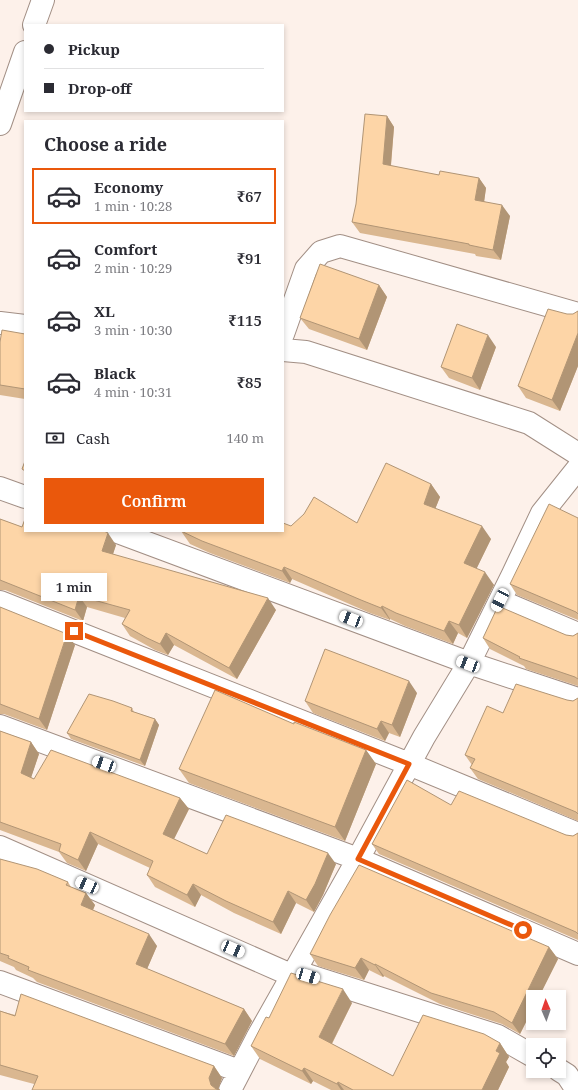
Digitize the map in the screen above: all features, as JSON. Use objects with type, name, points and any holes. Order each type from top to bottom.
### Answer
[{"type":"street","points":[[34,24],[43,0]]},
{"type":"street","points":[[0,124],[24,55]]},
{"type":"street","points":[[284,331],[306,269],[321,252],[340,246],[578,314]]},
{"type":"street","points":[[0,324],[24,326]]},
{"type":"street","points":[[0,982],[235,1081],[294,971],[358,859],[409,764],[468,664],[542,513],[576,451],[529,422],[306,352],[284,350]]},
{"type":"street","points":[[0,488],[24,497]]},
{"type":"street","points":[[118,532],[468,664],[578,699]]},
{"type":"street","points":[[500,600],[578,634]]},
{"type":"street","points":[[0,602],[409,764],[578,834]]},
{"type":"street","points":[[0,726],[358,859],[578,954]]},
{"type":"street","points":[[0,847],[291,974],[294,971],[498,1036],[526,1052]]},
{"type":"street","points":[[566,1074],[577,1089]]},
{"type":"building","points":[[365,114],[387,116],[383,164],[439,175],[440,171],[479,178],[475,200],[502,205],[493,250],[469,244],[352,222],[356,204]]},
{"type":"building","points":[[320,264],[379,285],[359,339],[300,318]]},
{"type":"building","points":[[548,309],[567,314],[573,314],[578,311],[578,333],[552,400],[518,386]]},
{"type":"building","points":[[457,324],[488,335],[472,378],[441,367]]},
{"type":"building","points":[[2,330],[24,334],[24,389],[0,385],[0,342]]},
{"type":"building","points":[[386,463],[431,484],[424,504],[482,526],[464,563],[485,572],[459,625],[449,621],[444,631],[396,613],[382,606],[381,608],[361,600],[284,567],[282,571],[202,541],[183,532],[284,532],[284,523],[291,526],[304,514],[314,497],[357,523]]},
{"type":"building","points":[[549,504],[578,518],[578,614],[510,584]]},
{"type":"building","points":[[0,519],[22,527],[24,522],[24,532],[106,532],[108,533],[102,551],[268,598],[229,668],[166,633],[160,644],[122,624],[130,610],[79,596],[75,610],[0,580]]},
{"type":"building","points":[[498,606],[566,635],[573,636],[578,633],[578,679],[519,658],[520,657],[483,638]]},
{"type":"building","points":[[0,607],[67,634],[39,719],[0,704]]},
{"type":"building","points":[[325,649],[409,681],[392,725],[381,721],[377,729],[305,701]]},
{"type":"building","points":[[516,684],[567,700],[573,701],[578,698],[578,814],[470,768],[475,759],[465,755],[487,706],[503,713]]},
{"type":"building","points":[[215,690],[294,724],[294,722],[366,750],[335,827],[179,769]]},
{"type":"building","points":[[89,694],[132,708],[131,711],[155,719],[140,760],[67,733]]},
{"type":"building","points":[[0,731],[31,742],[21,773],[34,779],[51,750],[180,798],[163,834],[207,854],[226,815],[328,853],[315,884],[306,900],[288,891],[273,922],[193,884],[187,895],[147,875],[153,861],[90,832],[78,860],[59,851],[61,844],[0,822]]},
{"type":"building","points":[[407,780],[451,805],[459,791],[566,835],[573,836],[578,833],[578,934],[372,844]]},
{"type":"building","points":[[0,859],[37,869],[68,882],[66,885],[86,893],[81,905],[149,934],[136,964],[244,1009],[225,1044],[28,970],[29,967],[8,958],[9,956],[0,953]]},
{"type":"building","points":[[359,865],[549,947],[528,990],[526,990],[526,994],[512,1023],[494,1012],[431,993],[361,958],[355,968],[310,954],[330,915]]},
{"type":"building","points":[[291,973],[343,989],[319,1037],[393,1076],[423,1015],[484,1034],[500,1043],[496,1051],[500,1053],[482,1090],[353,1090],[304,1068],[302,1071],[251,1046],[266,1017],[269,1018]]},
{"type":"building","points":[[21,994],[214,1066],[209,1078],[211,1085],[220,1090],[32,1090],[38,1076],[0,1065],[0,1011],[15,1016]]},
{"type":"route","points":[[74,631],[409,764],[358,859],[523,930]]}]
